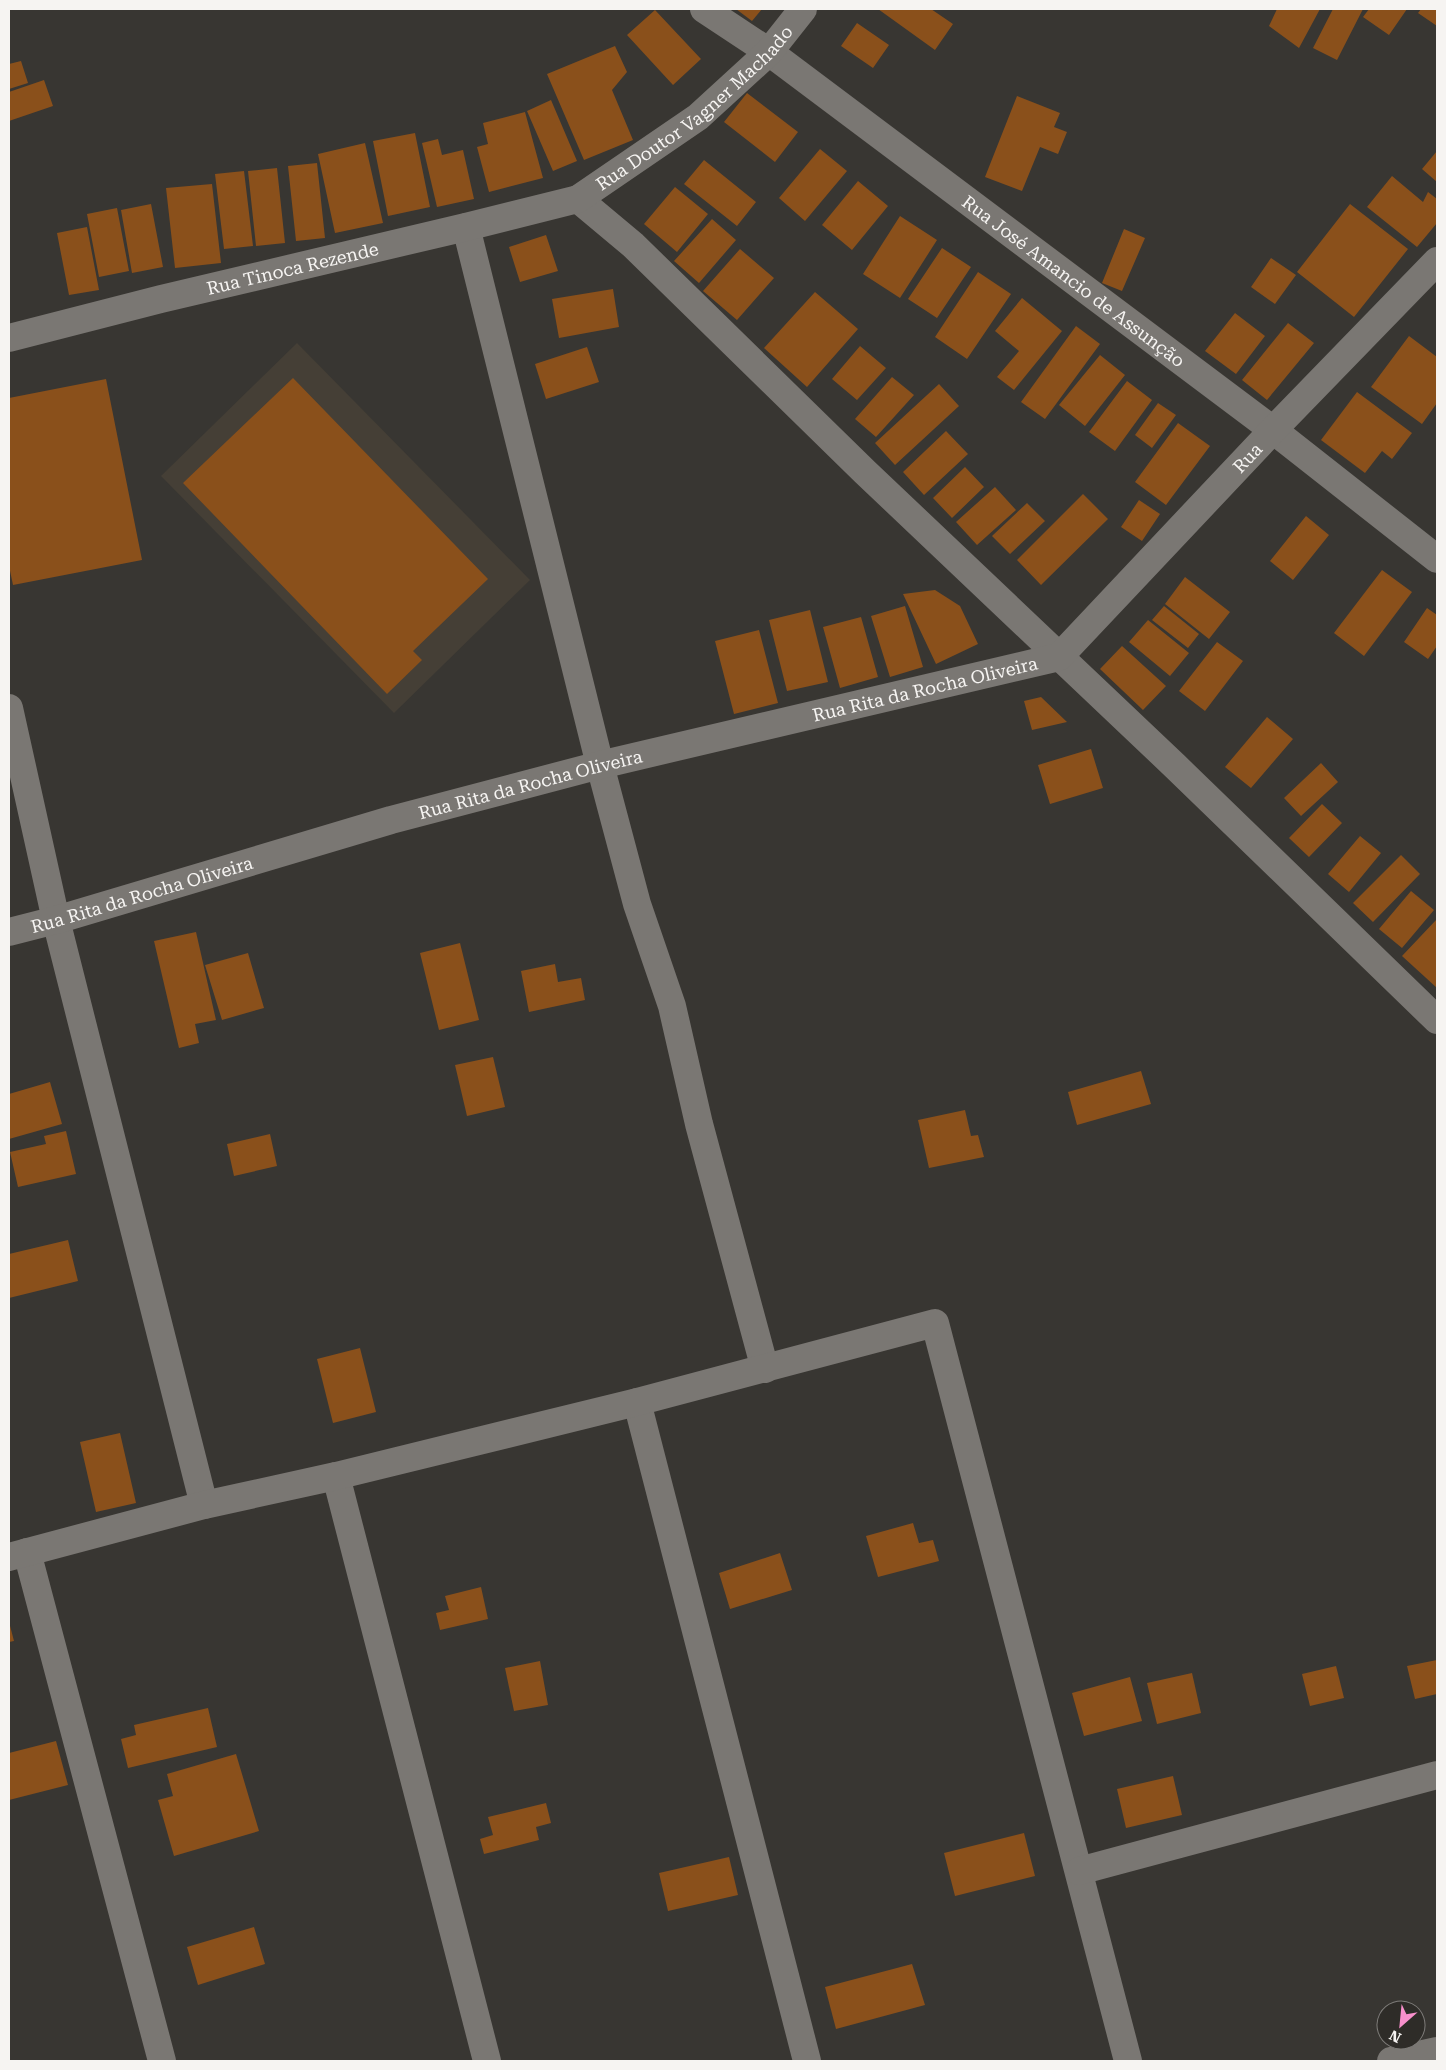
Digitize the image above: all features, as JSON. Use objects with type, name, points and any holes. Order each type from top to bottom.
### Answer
[{"type":"street","name":"Rua José Amancio de Assunção","points":[[704,9],[769,52],[1273,430],[1437,559]]},
{"type":"street","name":"Rua Doutor Vagner Machado","points":[[578,199],[698,117],[769,52],[803,9]]},
{"type":"street","name":"Rua Tinoca Rezende","points":[[9,338],[162,299],[578,199]]},
{"type":"street","points":[[578,199],[633,245],[858,465],[1437,1020]]},
{"type":"street","points":[[466,227],[600,765],[637,904],[672,1006],[700,1124],[765,1369]]},
{"type":"street","name":"Rua","points":[[1059,657],[1273,430],[1437,261]]},
{"type":"street","name":"Rua Rita da Rocha Oliveira","points":[[9,932],[56,920],[392,820],[600,765],[1059,657]]},
{"type":"street","points":[[9,708],[56,920],[204,1505]]},
{"type":"street","points":[[162,2061],[18,1555],[204,1505],[336,1476],[637,1402],[935,1322],[1128,2061]]},
{"type":"street","points":[[637,1402],[807,2061]]},
{"type":"street","points":[[336,1476],[487,2061]]},
{"type":"street","points":[[1079,1871],[1437,1775]]},
{"type":"street","points":[[1391,2061],[1437,2051]]},
{"type":"shaded area","points":[[297,343],[530,580],[394,713],[161,476]]},
{"type":"building","points":[[736,9],[762,9],[752,21]]},
{"type":"building","points":[[878,9],[931,9],[953,24],[935,50]]},
{"type":"building","points":[[1277,9],[1320,9],[1299,48],[1269,26]]},
{"type":"building","points":[[1333,9],[1363,9],[1337,60],[1313,48]]},
{"type":"building","points":[[1369,9],[1407,9],[1389,35],[1363,17]]},
{"type":"building","points":[[1421,9],[1437,9],[1437,26],[1418,13]]},
{"type":"building","points":[[655,10],[701,59],[673,85],[627,35]]},
{"type":"building","points":[[857,23],[889,45],[873,68],[841,46]]},
{"type":"building","points":[[615,46],[627,72],[612,90],[633,140],[584,160],[547,74]]},
{"type":"building","points":[[21,61],[28,83],[9,89],[9,64]]},
{"type":"building","points":[[44,80],[53,106],[9,121],[9,92]]},
{"type":"building","points":[[747,93],[798,132],[775,162],[724,122]]},
{"type":"building","points":[[1017,96],[1060,113],[1054,127],[1067,132],[1058,154],[1040,147],[1022,191],[985,177]]},
{"type":"building","points":[[551,100],[577,161],[553,171],[527,111]]},
{"type":"building","points":[[525,112],[543,178],[489,192],[477,147],[488,144],[483,123]]},
{"type":"building","points":[[415,133],[430,207],[388,216],[373,141]]},
{"type":"building","points":[[438,139],[442,155],[463,150],[474,199],[437,207],[422,143]]},
{"type":"building","points":[[365,143],[383,223],[335,233],[318,154]]},
{"type":"building","points":[[820,149],[847,171],[805,221],[779,198]]},
{"type":"building","points":[[1437,151],[1437,182],[1422,169]]},
{"type":"building","points":[[704,160],[756,202],[737,226],[684,184]]},
{"type":"building","points":[[317,163],[325,238],[296,241],[288,166]]},
{"type":"building","points":[[277,168],[285,243],[256,246],[248,171]]},
{"type":"building","points":[[244,171],[253,246],[224,249],[215,174]]},
{"type":"building","points":[[1392,176],[1423,202],[1428,192],[1437,199],[1437,223],[1417,247],[1367,207]]},
{"type":"building","points":[[858,181],[888,206],[852,250],[822,225]]},
{"type":"building","points":[[212,184],[221,263],[175,268],[166,188]]},
{"type":"building","points":[[675,187],[708,214],[677,252],[644,224]]},
{"type":"building","points":[[151,204],[163,267],[132,273],[121,210]]},
{"type":"building","points":[[1350,204],[1408,249],[1354,317],[1297,272]]},
{"type":"building","points":[[117,208],[129,271],[99,277],[87,214]]},
{"type":"building","points":[[900,216],[937,240],[900,298],[863,274]]},
{"type":"building","points":[[712,219],[736,240],[699,283],[674,261]]},
{"type":"building","points":[[87,227],[99,290],[69,295],[57,233]]},
{"type":"building","points":[[1124,229],[1145,238],[1122,291],[1102,283]]},
{"type":"building","points":[[546,235],[558,271],[520,282],[509,247]]},
{"type":"building","points":[[942,248],[971,267],[937,318],[908,299]]},
{"type":"building","points":[[740,249],[774,278],[737,320],[703,291]]},
{"type":"building","points":[[1271,258],[1296,275],[1275,304],[1251,287]]},
{"type":"building","points":[[978,272],[1011,294],[967,359],[935,337]]},
{"type":"building","points":[[613,289],[619,327],[559,338],[552,299]]},
{"type":"building","points":[[815,292],[858,329],[807,387],[764,348]]},
{"type":"building","points":[[1022,298],[1062,331],[1014,390],[997,377],[1019,351],[995,331]]},
{"type":"building","points":[[1235,313],[1265,336],[1236,374],[1205,351]]},
{"type":"building","points":[[1288,323],[1314,343],[1267,400],[1242,380]]},
{"type":"building","points":[[1076,326],[1100,344],[1045,419],[1021,402]]},
{"type":"building","points":[[1409,336],[1437,357],[1437,403],[1422,424],[1371,387]]},
{"type":"building","points":[[860,346],[886,368],[857,400],[832,379]]},
{"type":"building","points":[[587,347],[599,382],[546,399],[535,364]]},
{"type":"building","points":[[1100,355],[1125,375],[1085,426],[1059,405]]},
{"type":"building","points":[[892,377],[914,395],[876,437],[855,419]]},
{"type":"building","points":[[293,378],[488,579],[413,651],[422,660],[387,694],[183,483]]},
{"type":"building","points":[[106,379],[142,560],[13,585],[9,566],[9,398]]},
{"type":"building","points":[[1127,381],[1152,400],[1115,451],[1089,432]]},
{"type":"building","points":[[939,384],[959,406],[895,465],[875,443]]},
{"type":"building","points":[[1357,392],[1412,433],[1392,459],[1382,451],[1365,473],[1321,440]]},
{"type":"building","points":[[1158,403],[1176,415],[1152,448],[1135,435]]},
{"type":"building","points":[[1178,423],[1210,446],[1166,505],[1135,482]]},
{"type":"building","points":[[946,431],[968,454],[924,495],[903,472]]},
{"type":"building","points":[[965,467],[984,487],[952,518],[933,498]]},
{"type":"building","points":[[995,487],[1016,510],[977,545],[956,522]]},
{"type":"building","points":[[1083,494],[1108,519],[1041,585],[1017,560]]},
{"type":"building","points":[[1139,500],[1160,514],[1142,541],[1121,527]]},
{"type":"building","points":[[1027,503],[1045,521],[1010,554],[992,536]]},
{"type":"building","points":[[1306,516],[1329,535],[1293,580],[1270,561]]},
{"type":"building","points":[[1382,570],[1412,592],[1364,656],[1334,633]]},
{"type":"building","points":[[1185,577],[1230,612],[1209,639],[1165,604]]},
{"type":"building","points":[[935,590],[960,606],[978,644],[936,664],[903,594]]},
{"type":"building","points":[[905,606],[923,667],[890,677],[871,616]]},
{"type":"building","points":[[1164,606],[1199,634],[1188,648],[1152,620]]},
{"type":"building","points":[[1427,608],[1437,615],[1437,646],[1428,659],[1404,642]]},
{"type":"building","points":[[810,610],[828,682],[787,691],[769,620]]},
{"type":"building","points":[[861,617],[878,677],[840,688],[823,627]]},
{"type":"building","points":[[1148,620],[1189,653],[1170,676],[1129,642]]},
{"type":"building","points":[[759,630],[778,703],[734,714],[715,641]]},
{"type":"building","points":[[1217,642],[1243,661],[1205,711],[1179,691]]},
{"type":"building","points":[[1122,646],[1166,686],[1143,710],[1100,669]]},
{"type":"building","points":[[1041,697],[1067,722],[1032,730],[1024,701]]},
{"type":"building","points":[[1267,717],[1293,739],[1251,788],[1225,767]]},
{"type":"building","points":[[1091,749],[1103,788],[1050,804],[1038,765]]},
{"type":"building","points":[[1321,763],[1338,782],[1301,816],[1284,798]]},
{"type":"building","points":[[1322,804],[1342,823],[1309,857],[1289,838]]},
{"type":"building","points":[[1360,836],[1381,853],[1349,892],[1328,874]]},
{"type":"building","points":[[1401,855],[1420,874],[1373,922],[1353,903]]},
{"type":"building","points":[[1411,891],[1434,910],[1402,948],[1379,929]]},
{"type":"building","points":[[1437,919],[1437,988],[1402,956]]},
{"type":"building","points":[[196,932],[216,1020],[195,1024],[199,1043],[179,1048],[154,941]]},
{"type":"building","points":[[460,943],[479,1020],[439,1030],[420,953]]},
{"type":"building","points":[[248,953],[264,1008],[222,1020],[205,965]]},
{"type":"building","points":[[555,964],[558,982],[581,978],[585,1000],[529,1012],[521,971]]},
{"type":"building","points":[[493,1057],[505,1107],[467,1116],[455,1065]]},
{"type":"building","points":[[1141,1071],[1151,1104],[1077,1125],[1068,1092]]},
{"type":"building","points":[[50,1082],[62,1124],[9,1139],[9,1094]]},
{"type":"building","points":[[965,1110],[971,1136],[978,1135],[984,1157],[929,1168],[918,1120]]},
{"type":"building","points":[[66,1131],[76,1174],[18,1187],[10,1152],[46,1144],[44,1136]]},
{"type":"building","points":[[270,1134],[277,1166],[234,1176],[227,1144]]},
{"type":"building","points":[[68,1240],[78,1281],[9,1298],[9,1254]]},
{"type":"building","points":[[360,1348],[376,1412],[333,1423],[317,1359]]},
{"type":"building","points":[[120,1433],[136,1503],[96,1512],[80,1442]]},
{"type":"building","points":[[913,1523],[919,1543],[933,1540],[939,1561],[878,1577],[866,1536]]},
{"type":"building","points":[[780,1553],[792,1590],[730,1609],[719,1573]]},
{"type":"building","points":[[481,1587],[488,1619],[440,1630],[436,1613],[449,1610],[445,1596]]},
{"type":"building","points":[[9,1622],[14,1641],[9,1642]]},
{"type":"building","points":[[1437,1660],[1437,1694],[1415,1699],[1407,1666]]},
{"type":"building","points":[[540,1661],[548,1705],[514,1711],[505,1668]]},
{"type":"building","points":[[1336,1666],[1344,1698],[1310,1706],[1302,1674]]},
{"type":"building","points":[[1192,1673],[1201,1713],[1157,1724],[1147,1683]]},
{"type":"building","points":[[1130,1677],[1142,1721],[1084,1736],[1072,1693]]},
{"type":"building","points":[[208,1708],[217,1747],[128,1768],[121,1739],[136,1735],[134,1725]]},
{"type":"building","points":[[56,1741],[68,1785],[9,1800],[9,1753]]},
{"type":"building","points":[[236,1754],[259,1831],[174,1856],[158,1800],[173,1796],[167,1774]]},
{"type":"building","points":[[1173,1776],[1182,1815],[1126,1828],[1117,1789]]},
{"type":"building","points":[[546,1803],[551,1823],[536,1827],[539,1840],[484,1854],[480,1839],[493,1835],[488,1817]]},
{"type":"building","points":[[1024,1833],[1035,1876],[955,1896],[944,1853]]},
{"type":"building","points":[[729,1857],[738,1895],[668,1911],[659,1873]]},
{"type":"building","points":[[254,1927],[265,1964],[198,1985],[187,1947]]},
{"type":"building","points":[[912,1964],[925,2005],[836,2029],[825,1987]]}]
